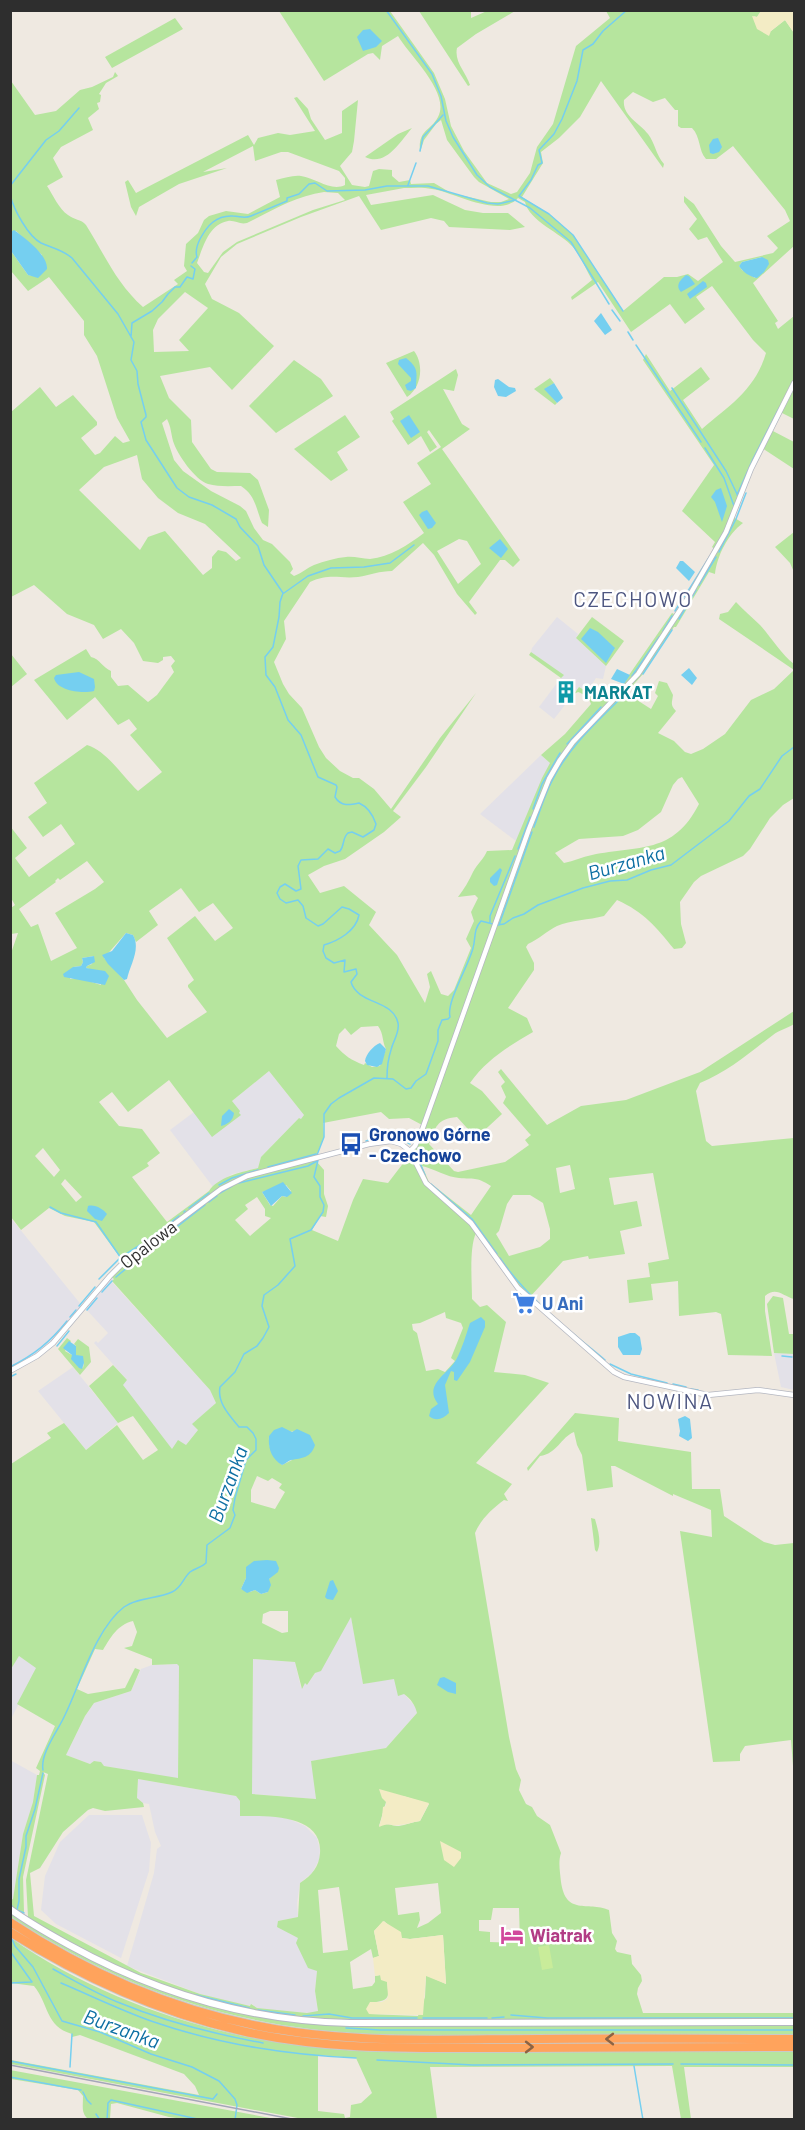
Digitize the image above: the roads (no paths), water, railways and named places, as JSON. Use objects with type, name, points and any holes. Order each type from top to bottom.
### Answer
[{"type":"highway","points":[[10,1922],[82,1964],[153,1996],[226,2019],[291,2031],[339,2037],[406,2039],[795,2039]]},
{"type":"highway","points":[[10,1932],[79,1972],[142,2001],[201,2021],[290,2040],[422,2048],[795,2047]]},
{"type":"street","points":[[795,383],[751,469],[731,523],[689,595],[638,674],[573,742],[553,771],[536,809],[421,1133],[410,1151],[426,1183],[471,1223],[518,1288],[614,1372],[624,1377],[701,1394],[758,1390],[795,1395]]},
{"type":"street","name":"Opalowa","points":[[10,1371],[37,1356],[53,1343],[120,1265],[216,1192],[247,1176],[385,1141],[397,1143],[410,1151]]},
{"type":"street","points":[[13,1911],[92,1957],[160,1988],[224,2007],[282,2018],[350,2023],[795,2022]]},
{"type":"water","points":[[370,29],[382,41],[376,47],[363,51],[357,37],[363,30]]},
{"type":"water","points":[[718,138],[722,147],[719,152],[710,153],[709,145],[713,139]]},
{"type":"water","points":[[14,230],[35,247],[44,258],[47,269],[38,278],[28,275],[11,251],[11,232]]},
{"type":"water","points":[[762,257],[768,260],[769,264],[757,278],[747,274],[739,266],[742,262]]},
{"type":"water","points":[[686,275],[695,284],[681,292],[678,288],[679,283]]},
{"type":"water","points":[[703,281],[707,287],[690,299],[687,294]]},
{"type":"water","points":[[601,313],[612,330],[605,335],[594,321]]},
{"type":"water","points":[[406,358],[416,372],[416,388],[411,391],[407,390],[405,385],[411,381],[411,378],[398,364],[399,360]]},
{"type":"water","points":[[498,379],[509,387],[515,388],[516,391],[506,397],[498,396],[494,387],[495,380]]},
{"type":"water","points":[[554,383],[563,398],[557,403],[544,389]]},
{"type":"water","points":[[409,415],[420,432],[411,438],[400,421]]},
{"type":"water","points":[[721,488],[727,506],[722,522],[711,497],[716,490]]},
{"type":"water","points":[[427,510],[436,523],[428,529],[419,515]]},
{"type":"water","points":[[500,539],[508,549],[501,558],[489,548]]},
{"type":"water","points":[[680,561],[695,572],[689,581],[676,568]]},
{"type":"water","points":[[590,628],[598,632],[615,648],[606,663],[581,639]]},
{"type":"water","points":[[689,668],[697,678],[692,685],[681,675]]},
{"type":"water","points":[[617,669],[630,675],[624,684],[611,679]]},
{"type":"water","points":[[79,672],[94,679],[94,691],[77,692],[65,689],[54,678],[56,675]]},
{"type":"water","points":[[500,868],[502,870],[497,885],[494,886],[490,878]]},
{"type":"water","points":[[126,933],[133,935],[136,946],[127,979],[124,980],[102,955],[112,951]]},
{"type":"water","points":[[94,956],[95,962],[86,968],[105,971],[109,976],[105,985],[64,977],[63,974],[73,967],[81,966],[82,958]]},
{"type":"water","points":[[380,1043],[386,1049],[382,1064],[377,1067],[367,1065],[365,1061],[367,1056],[372,1048]]},
{"type":"water","points":[[229,1109],[234,1113],[233,1118],[221,1126],[222,1116]]},
{"type":"water","points":[[283,1182],[292,1193],[287,1197],[282,1196],[271,1206],[262,1192]]},
{"type":"water","points":[[88,1206],[99,1207],[107,1214],[102,1221],[95,1219],[87,1211]]},
{"type":"water","points":[[481,1317],[485,1321],[485,1327],[470,1362],[457,1381],[454,1380],[454,1372],[451,1371],[445,1385],[449,1413],[439,1419],[434,1419],[429,1416],[431,1409],[438,1404],[433,1391],[435,1385],[456,1360],[470,1323]]},
{"type":"water","points":[[635,1333],[640,1337],[642,1349],[640,1355],[623,1355],[618,1347],[618,1337]]},
{"type":"water","points":[[69,1341],[76,1346],[76,1355],[83,1356],[82,1369],[71,1359],[72,1355],[63,1348]]},
{"type":"water","points":[[685,1416],[690,1419],[692,1438],[688,1441],[679,1436],[678,1419]]},
{"type":"water","points":[[282,1427],[292,1432],[297,1429],[310,1435],[315,1445],[311,1453],[282,1465],[278,1462],[271,1452],[269,1436],[274,1430]]},
{"type":"water","points":[[254,1561],[276,1561],[279,1568],[278,1572],[269,1579],[271,1585],[268,1592],[261,1594],[255,1590],[247,1593],[241,1589],[246,1578],[246,1567]]},
{"type":"water","points":[[333,1580],[338,1591],[333,1600],[325,1597],[330,1581]]},
{"type":"water","points":[[444,1677],[456,1683],[456,1694],[437,1685],[440,1678]]},
{"type":"waterway","points":[[386,10],[432,74],[453,137],[477,175],[490,187],[530,208],[571,242],[609,304]]},
{"type":"waterway","points":[[519,196],[531,180],[538,165],[542,163],[539,150],[554,134],[562,119],[577,81],[583,50],[593,44],[603,31],[627,10]]},
{"type":"waterway","points":[[10,186],[46,140],[59,131],[79,108]]},
{"type":"waterway","points":[[420,151],[423,137],[443,115]]},
{"type":"waterway","points":[[10,156],[10,170]]},
{"type":"waterway","points":[[408,185],[416,163]]},
{"type":"waterway","points":[[192,263],[197,257],[196,252],[200,239],[217,219],[227,216],[251,216],[287,201],[287,198],[299,194],[309,184],[315,183],[327,191],[365,190],[387,186],[428,186],[487,203],[498,204],[516,200]]},
{"type":"waterway","points":[[10,195],[18,215],[31,235],[41,243],[72,258],[118,314],[134,342],[131,360],[137,371],[146,415],[141,422],[146,440],[177,488],[189,497],[212,505],[236,519],[240,527],[258,546],[264,565],[283,593],[273,647],[265,657],[266,675],[275,687],[288,720],[301,735],[318,777],[336,785],[335,797],[343,804],[359,803],[365,807],[372,814],[376,824],[374,830],[363,837],[352,832],[348,833],[340,851],[335,853],[328,849],[318,859],[301,860],[298,866],[301,889],[296,891],[285,884],[277,893],[286,903],[298,900],[303,906],[306,918],[318,926],[342,907],[359,915],[354,926],[340,938],[324,945],[323,951],[326,958],[334,963],[345,960],[344,972],[356,969],[357,974],[351,982],[355,989],[395,1015],[398,1030],[389,1057],[387,1078]]},
{"type":"waterway","points":[[519,196],[549,214],[573,235],[623,311]]},
{"type":"waterway","points":[[131,337],[132,323],[152,311],[175,287],[180,287],[187,277],[193,279],[195,269],[191,266]]},
{"type":"waterway","points":[[612,310],[620,321]]},
{"type":"waterway","points":[[628,332],[633,340]]},
{"type":"waterway","points":[[636,345],[701,442]]},
{"type":"waterway","points":[[672,388],[726,471],[737,494]]},
{"type":"waterway","points":[[737,495],[779,408]]},
{"type":"waterway","points":[[705,448],[724,478],[734,506]]},
{"type":"waterway","points":[[719,552],[746,493]]},
{"type":"waterway","points":[[284,593],[308,576],[331,568],[390,563],[414,545]]},
{"type":"waterway","points":[[688,591],[710,556]]},
{"type":"waterway","points":[[699,585],[716,557]]},
{"type":"waterway","points":[[679,619],[696,590]]},
{"type":"waterway","points":[[675,611],[685,595]]},
{"type":"waterway","points":[[663,631],[672,616]]},
{"type":"waterway","points":[[643,674],[672,630]]},
{"type":"waterway","points":[[632,676],[659,637]]},
{"type":"waterway","points":[[534,827],[550,785],[568,755],[586,733],[626,693]]},
{"type":"waterway","points":[[567,744],[601,707]]},
{"type":"waterway","name":"Burzanka","points":[[497,925],[504,924],[538,905],[583,888],[610,881],[627,880],[671,865],[729,821],[749,796],[760,789],[782,756],[794,747]]},
{"type":"waterway","points":[[533,809],[542,784],[560,753]]},
{"type":"waterway","points":[[518,849],[530,817]]},
{"type":"waterway","points":[[499,925],[532,832]]},
{"type":"waterway","points":[[490,922],[490,916],[515,856]]},
{"type":"waterway","name":"Burzanka","points":[[317,1155],[324,1137],[324,1114],[339,1098],[374,1078],[393,1079],[406,1089],[411,1088],[426,1074],[438,1041],[438,1030],[442,1020],[450,1017],[451,1002],[471,955],[477,928],[481,921],[493,924]]},
{"type":"waterway","points":[[366,1141],[388,1136],[410,1144]]},
{"type":"waterway","points":[[268,1167],[316,1154]]},
{"type":"waterway","name":"Burzanka","points":[[43,1770],[47,1749],[65,1715],[97,1642],[114,1616],[129,1604],[175,1590],[190,1572],[206,1563],[207,1545],[230,1528],[235,1515],[233,1510],[235,1498],[246,1460],[256,1450],[256,1439],[247,1427],[239,1427],[228,1414],[220,1398],[220,1387],[235,1372],[244,1354],[257,1346],[269,1327],[262,1306],[264,1295],[278,1285],[295,1266],[290,1239],[311,1230],[323,1212],[320,1186],[314,1177],[318,1160]]},
{"type":"waterway","points":[[239,1183],[308,1166],[317,1161]]},
{"type":"waterway","points":[[420,1163],[425,1175]]},
{"type":"waterway","points":[[219,1185],[232,1178],[258,1170]]},
{"type":"waterway","points":[[431,1184],[472,1219],[497,1254]]},
{"type":"waterway","points":[[220,1193],[232,1186]]},
{"type":"waterway","points":[[189,1208],[209,1193]]},
{"type":"waterway","points":[[209,1202],[217,1196]]},
{"type":"waterway","points":[[169,1233],[205,1205]]},
{"type":"waterway","points":[[50,1207],[61,1213],[96,1222],[121,1258]]},
{"type":"waterway","points":[[145,1242],[179,1216]]},
{"type":"waterway","points":[[116,1277],[163,1238]]},
{"type":"waterway","points":[[99,1279],[120,1258],[140,1245]]},
{"type":"waterway","points":[[500,1258],[535,1300],[605,1360]]},
{"type":"waterway","points":[[102,1292],[112,1281]]},
{"type":"waterway","points":[[79,1306],[95,1287]]},
{"type":"waterway","points":[[87,1310],[97,1298]]},
{"type":"waterway","points":[[70,1317],[76,1310]]},
{"type":"waterway","points":[[10,1367],[41,1347],[67,1321]]},
{"type":"waterway","points":[[57,1346],[69,1331]]},
{"type":"waterway","points":[[782,1356],[792,1357]]},
{"type":"waterway","points":[[610,1364],[631,1374],[667,1383]]},
{"type":"waterway","points":[[10,1377],[16,1374]]},
{"type":"waterway","points":[[673,1384],[686,1387]]},
{"type":"waterway","points":[[691,1389],[698,1390]]},
{"type":"waterway","name":"Burzanka","points":[[24,1913],[17,1910],[19,1879],[26,1836],[43,1773]]},
{"type":"waterway","name":"Burzanka","points":[[12,1939],[15,1946],[33,1967],[62,2021],[100,2032],[151,2054],[192,2067],[219,2081],[235,2099],[237,2105],[235,2120]]},
{"type":"waterway","points":[[10,1951],[32,1982]]},
{"type":"waterway","points":[[53,1969],[103,1996],[155,2016],[263,2043]]},
{"type":"waterway","points":[[10,1983],[31,1982]]},
{"type":"waterway","points":[[61,1983],[142,2018],[178,2030],[253,2047],[356,2058]]},
{"type":"waterway","points":[[196,1995],[249,2008]]},
{"type":"waterway","points":[[258,2010],[295,2015]]},
{"type":"waterway","points":[[303,2016],[329,2014],[352,2018],[417,2018]]},
{"type":"waterway","points":[[511,2015],[547,2018],[794,2018]]},
{"type":"waterway","points":[[492,2018],[504,2017]]},
{"type":"waterway","points":[[423,2018],[487,2018]]},
{"type":"waterway","points":[[346,2028],[380,2030],[794,2030]]},
{"type":"waterway","points":[[70,2067],[72,2034]]},
{"type":"waterway","points":[[377,2060],[473,2065],[673,2064]]},
{"type":"waterway","points":[[10,2061],[213,2099],[217,2094]]},
{"type":"waterway","points":[[681,2064],[794,2065]]},
{"type":"waterway","points":[[634,2066],[643,2120]]},
{"type":"waterway","points":[[10,2077],[81,2090]]},
{"type":"waterway","points":[[83,2092],[91,2104]]},
{"type":"waterway","points":[[107,2120],[108,2103],[111,2100],[202,2120]]},
{"type":"waterway","points":[[96,2114],[100,2120]]},
{"type":"railway","points":[[10,2065],[297,2120]]},
{"type":"place","name":"MARKAT","points":[[566,692]]},
{"type":"place","name":"Gronowo Górne - Czechowo","points":[[351,1144]]},
{"type":"place","name":"U Ani","points":[[524,1303]]},
{"type":"place","name":"Wiatrak","points":[[512,1935]]},
{"type":"district","name":"CZECHOWO","points":[[633,598]]},
{"type":"district","name":"NOWINA","points":[[670,1400]]}]
